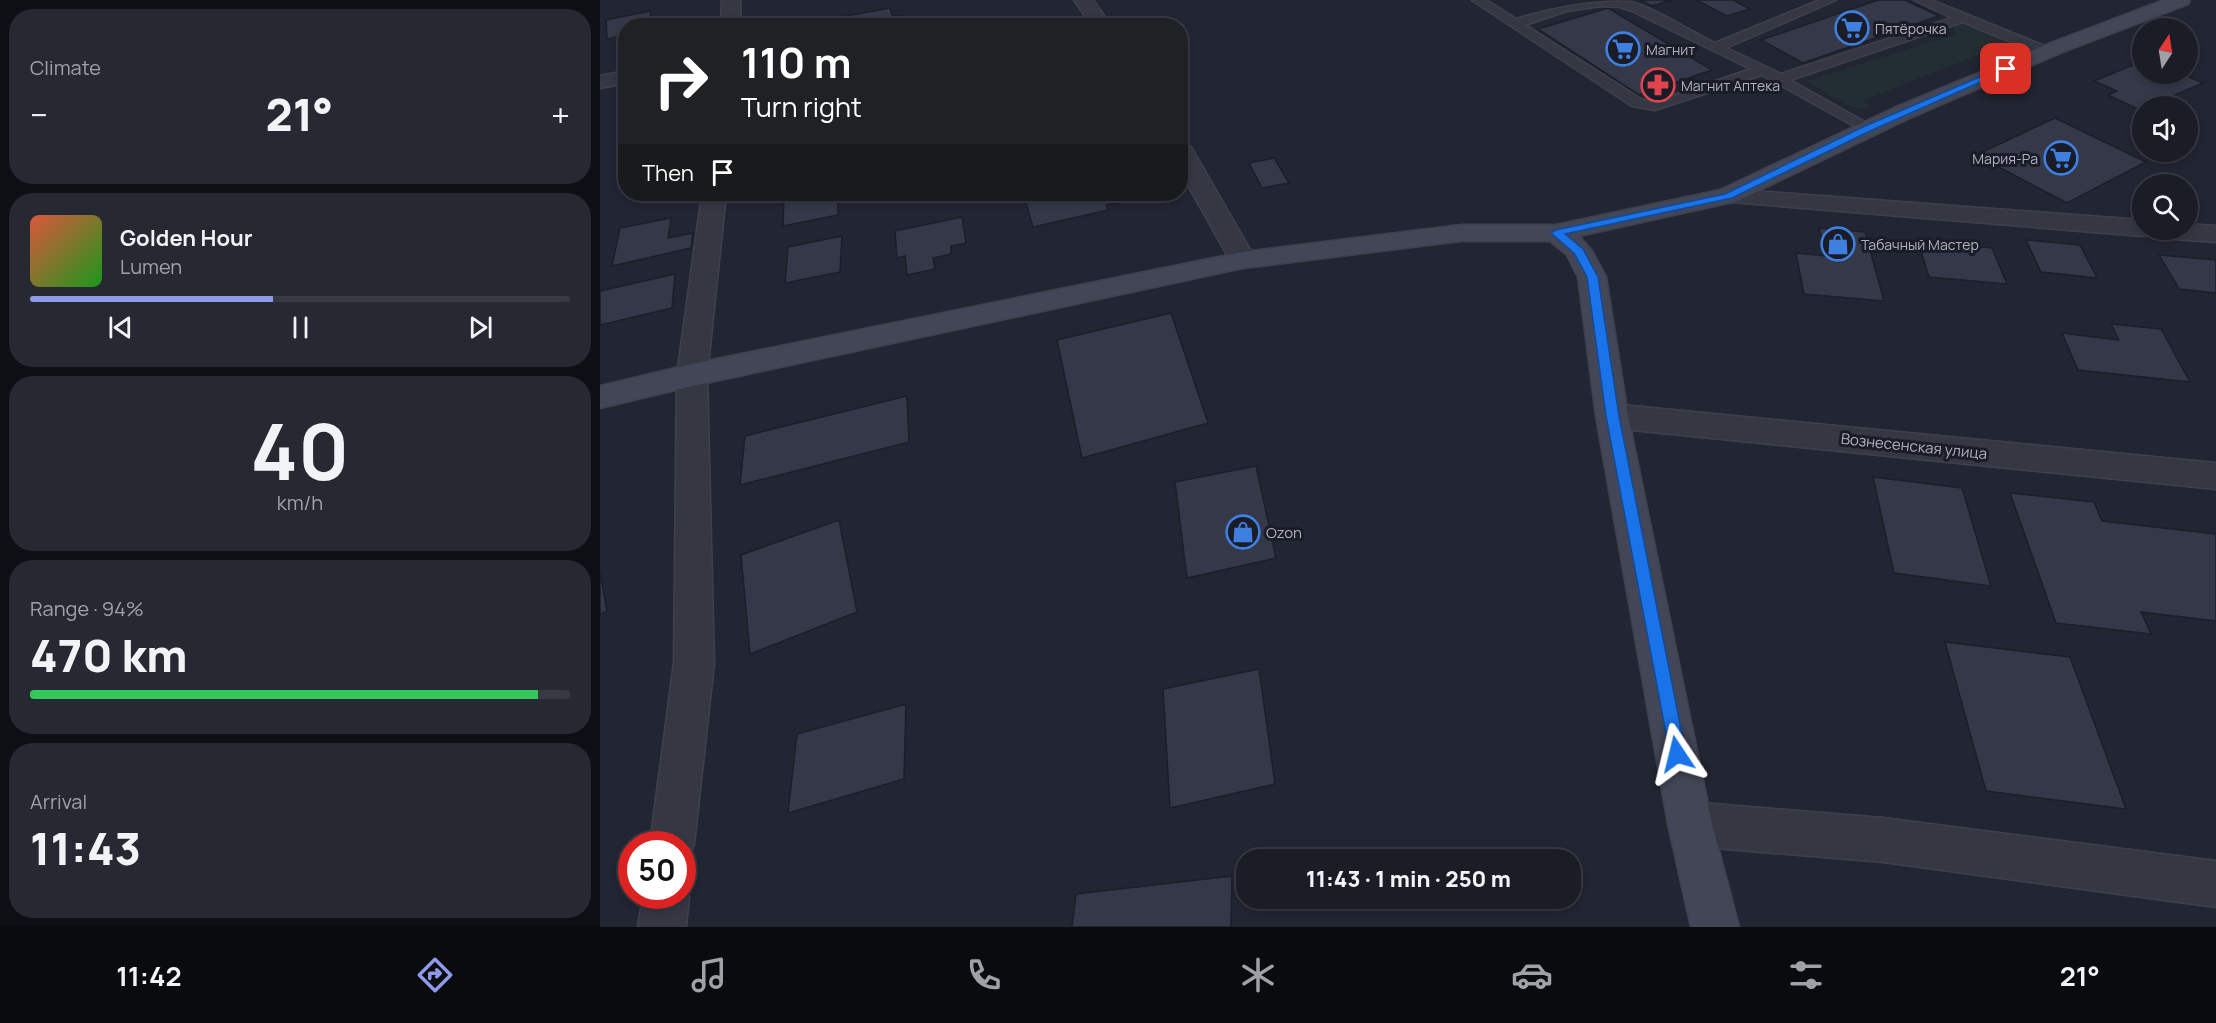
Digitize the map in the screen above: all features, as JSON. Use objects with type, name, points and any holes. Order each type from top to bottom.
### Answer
[{"type":"main road","points":[[600,397],[692,375],[1243,260],[1461,233],[1556,233],[1728,196],[1867,129],[2047,52],[2181,0]]},
{"type":"main road","points":[[1556,233],[1579,251],[1592,277],[1612,416],[1690,824],[1715,927]]},
{"type":"street","points":[[731,0],[731,18]]},
{"type":"street","points":[[1083,0],[1096,18]]},
{"type":"street","points":[[600,82],[618,79]]},
{"type":"street","points":[[1188,162],[1243,260]]},
{"type":"street","points":[[1728,196],[2132,227]]},
{"type":"street","points":[[674,831],[694,663],[692,375],[713,201]]},
{"type":"street","points":[[2198,233],[2216,234]]},
{"type":"street","name":"Вознесенская улица","points":[[1612,416],[2216,476]]},
{"type":"street","points":[[1690,824],[1883,840],[2216,884]]},
{"type":"street","points":[[662,927],[664,909]]},
{"type":"lane","points":[[1478,0],[1637,103],[1655,106],[1763,70]]},
{"type":"lane","points":[[1716,47],[1830,0]]},
{"type":"lane","points":[[1920,0],[2047,52]]},
{"type":"lane","points":[[1515,24],[1563,9],[1596,2],[1621,2],[1763,70],[1867,129]]},
{"type":"lane","points":[[1779,79],[1964,18]]},
{"type":"shaded area","points":[[1963,23],[2014,46],[2016,50],[2010,53],[1990,50],[1862,101],[1869,107],[1853,107],[1845,104],[1807,81],[1956,34],[1953,28]]},
{"type":"building","points":[[1640,0],[1671,0],[1652,6]]},
{"type":"building","points":[[1696,0],[1733,0],[1750,9],[1727,16]]},
{"type":"building","name":"Пятёрочка","points":[[1878,0],[1905,0],[1939,16],[1803,63],[1761,40]]},
{"type":"building","points":[[890,8],[892,15],[909,17],[908,18],[835,18]]},
{"type":"building","name":"Магнит","points":[[1608,8],[1712,70],[1639,95],[1538,29]]},
{"type":"building","points":[[650,11],[650,18],[618,18],[618,37],[607,39],[606,20]]},
{"type":"building","points":[[2132,65],[2132,84],[2198,84],[2198,81],[2203,83],[2172,96],[2132,96],[2132,106],[2108,95],[2117,91],[2094,81]]},
{"type":"building","name":"Мария-Ра","points":[[2055,118],[2132,155],[2132,162],[2146,162],[2067,203],[1976,155]]},
{"type":"building","points":[[1274,158],[1289,183],[1262,188],[1249,163]]},
{"type":"building","points":[[784,201],[838,201],[838,215],[783,226]]},
{"type":"building","points":[[1025,201],[1124,201],[1106,205],[1108,210],[1033,227]]},
{"type":"building","points":[[962,217],[966,243],[951,246],[951,254],[933,258],[935,269],[907,275],[905,256],[897,258],[895,231]]},
{"type":"building","points":[[671,218],[668,238],[693,233],[691,248],[612,266],[620,228]]},
{"type":"building","points":[[1819,228],[1865,232],[1884,301],[1804,294],[1796,253],[1826,256]]},
{"type":"building","points":[[842,236],[840,272],[785,283],[788,247]]},
{"type":"building","points":[[2026,240],[2080,245],[2097,278],[2041,272]]},
{"type":"building","points":[[1918,241],[1992,248],[2007,284],[1929,277]]},
{"type":"building","points":[[2159,255],[2216,260],[2216,293],[2179,289]]},
{"type":"building","points":[[675,274],[672,308],[600,325],[600,291]]},
{"type":"building","points":[[1171,313],[1208,423],[1082,458],[1057,340]]},
{"type":"building","points":[[2111,324],[2161,329],[2190,382],[2078,370],[2062,333],[2119,340]]},
{"type":"building","points":[[907,396],[909,442],[740,485],[745,436]]},
{"type":"building","points":[[1256,466],[1276,558],[1187,578],[1175,482]]},
{"type":"building","points":[[1873,477],[1962,488],[1991,586],[1894,573]]},
{"type":"building","points":[[2010,493],[2094,502],[2102,521],[2216,534],[2216,621],[2141,612],[2151,634],[2056,623]]},
{"type":"building","points":[[839,520],[857,612],[750,654],[741,555]]},
{"type":"building","points":[[600,572],[607,611],[600,614]]},
{"type":"building","points":[[1945,642],[2070,657],[2126,809],[1986,791]]},
{"type":"building","points":[[1259,669],[1275,784],[1170,808],[1163,689]]},
{"type":"building","points":[[906,704],[904,779],[788,813],[797,734]]},
{"type":"building","points":[[1232,876],[1231,927],[1072,927],[1076,894]]},
{"type":"place","name":"Пятёрочка","points":[[1852,28]]},
{"type":"place","name":"Магнит","points":[[1623,49]]},
{"type":"place","name":"Магнит Аптека","points":[[1658,85]]},
{"type":"place","name":"Мария-Ра","points":[[2061,158]]},
{"type":"place","name":"Табачный Мастер","points":[[1838,244]]},
{"type":"place","name":"Ozon","points":[[1243,532]]},
{"type":"route","points":[[1677,754],[1612,416],[1592,277],[1579,251],[1556,233],[1728,196],[1904,112],[2006,69]]}]
